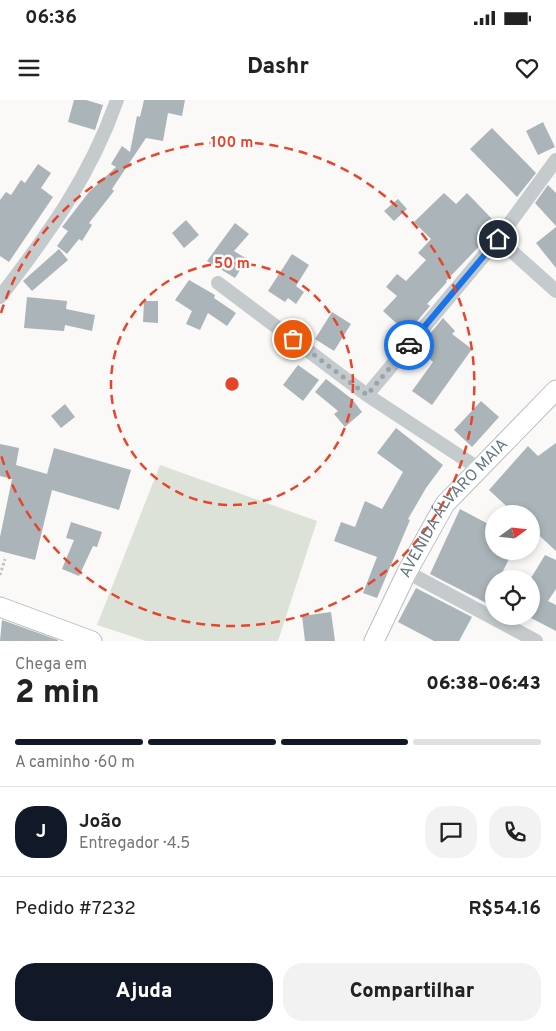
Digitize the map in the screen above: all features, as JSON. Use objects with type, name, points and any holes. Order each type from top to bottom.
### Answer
[{"type":"street","points":[[0,297],[81,183],[102,142],[117,100]]},
{"type":"street","points":[[367,395],[498,239],[556,160]]},
{"type":"street","points":[[498,239],[556,291]]},
{"type":"street","points":[[218,283],[367,395],[478,468]]},
{"type":"street","name":"AVENIDA ÁLVARO MAIA","points":[[374,641],[407,572],[445,504],[556,390]]},
{"type":"street","points":[[407,572],[536,641]]},
{"type":"street","points":[[0,607],[92,641]]},
{"type":"path","points":[[0,575],[5,558]]},
{"type":"shaded area","points":[[160,465],[317,521],[278,641],[146,641],[97,625]]},
{"type":"building","points":[[74,100],[86,100],[103,105],[95,130],[68,122]]},
{"type":"building","points":[[144,100],[185,100],[182,116],[168,113],[163,141],[146,138],[112,189],[114,191],[89,223],[92,225],[82,241],[79,239],[67,254],[57,246],[68,231],[62,227],[89,192],[116,167],[111,164],[122,146],[130,152],[137,116],[140,117]]},
{"type":"building","points":[[543,122],[555,147],[538,155],[526,131]]},
{"type":"building","points":[[492,128],[536,173],[517,197],[470,149]]},
{"type":"building","points":[[38,164],[51,173],[41,188],[53,197],[9,262],[0,256],[0,200],[6,192],[11,195],[21,180],[25,183]]},
{"type":"building","points":[[548,185],[556,193],[556,226],[535,203]]},
{"type":"building","points":[[444,193],[456,204],[467,193],[493,220],[482,231],[488,237],[446,281],[427,304],[430,306],[407,333],[383,311],[397,296],[386,287],[397,274],[406,281],[426,260],[418,253],[431,239],[414,222]]},
{"type":"building","points":[[398,199],[407,209],[394,221],[384,211]]},
{"type":"building","points":[[186,220],[199,235],[184,248],[172,233]]},
{"type":"building","points":[[235,223],[249,234],[234,251],[247,259],[235,278],[207,261]]},
{"type":"building","points":[[556,227],[556,268],[536,243]]},
{"type":"building","points":[[59,249],[68,260],[32,291],[23,281]]},
{"type":"building","points":[[292,254],[309,265],[296,286],[304,292],[296,304],[288,298],[285,302],[268,291]]},
{"type":"building","points":[[189,280],[215,295],[214,298],[236,313],[227,326],[208,313],[200,330],[186,324],[192,311],[175,300]]},
{"type":"building","points":[[27,297],[67,301],[66,309],[95,315],[92,331],[65,325],[64,331],[24,328]]},
{"type":"building","points":[[144,301],[158,301],[158,323],[143,322]]},
{"type":"building","points":[[332,312],[351,324],[334,351],[315,339]]},
{"type":"building","points":[[443,318],[455,331],[452,334],[472,349],[432,405],[412,391],[433,362],[418,348]]},
{"type":"building","points":[[298,365],[319,380],[303,401],[283,385]]},
{"type":"building","points":[[326,379],[352,399],[362,412],[345,427],[334,414],[338,411],[315,392]]},
{"type":"building","points":[[481,401],[499,417],[472,447],[454,430]]},
{"type":"building","points":[[65,404],[75,417],[61,428],[51,416]]},
{"type":"building","points":[[396,428],[443,465],[426,488],[408,519],[410,520],[377,598],[363,593],[377,557],[334,541],[341,522],[355,527],[365,501],[382,509],[403,472],[377,453]]},
{"type":"building","points":[[556,443],[556,551],[540,536],[540,505],[505,505],[489,490],[528,446],[538,456]]},
{"type":"building","points":[[0,444],[19,448],[16,465],[47,474],[54,448],[131,470],[119,510],[52,490],[35,560],[0,551],[0,537],[12,479],[0,476]]},
{"type":"building","points":[[460,509],[485,522],[485,560],[508,560],[504,570],[485,570],[485,602],[430,574]]},
{"type":"building","points":[[71,522],[102,532],[97,547],[93,546],[79,576],[62,569],[74,540],[66,538]]},
{"type":"building","points":[[545,555],[556,560],[556,589],[548,601],[556,605],[556,631],[540,623],[540,570],[536,570]]},
{"type":"building","points":[[416,588],[472,617],[459,641],[434,641],[398,622]]},
{"type":"building","points":[[331,612],[335,641],[305,641],[302,616]]},
{"type":"building","points":[[2,620],[58,640],[58,641],[0,641]]},
{"type":"way so far","points":[[293,339],[367,395],[409,345]]},
{"type":"route","points":[[409,345],[498,239]]}]
